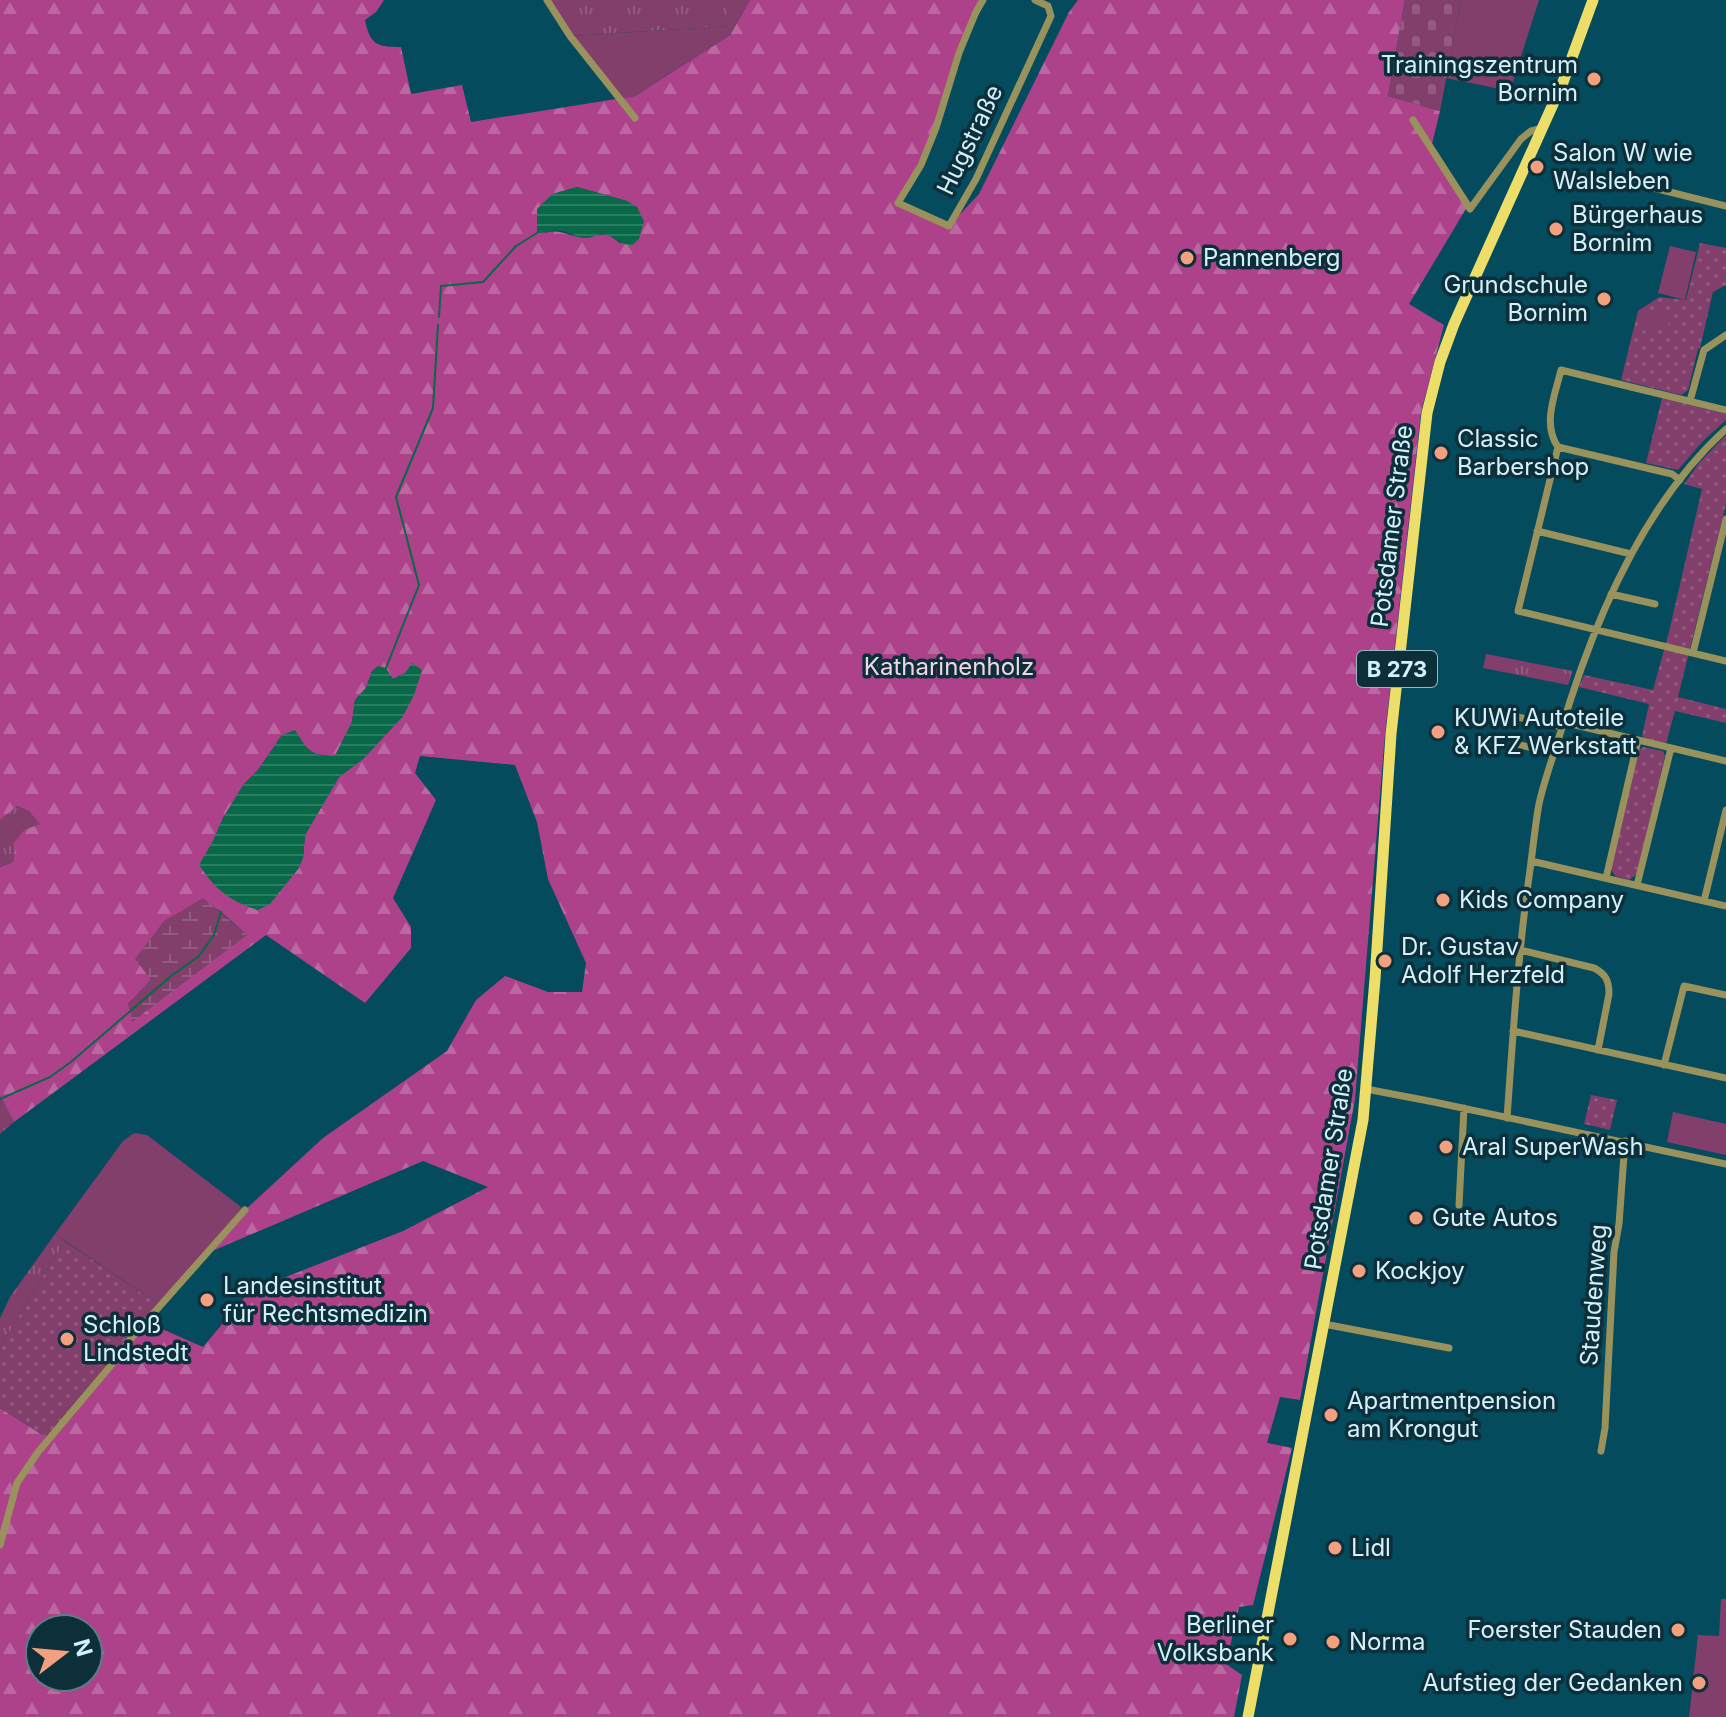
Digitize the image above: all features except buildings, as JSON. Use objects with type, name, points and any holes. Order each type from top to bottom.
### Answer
[{"type":"main road","name":"Potsdamer Straße","points":[[1248,1717],[1361,1134],[1391,734],[1427,413],[1454,324],[1563,82],[1593,0]]},
{"type":"street","points":[[547,0],[570,36],[635,118]]},
{"type":"street","name":"Hugstraße","points":[[983,0],[959,53],[921,165],[898,203],[949,226],[976,179],[1051,16],[1048,6],[1035,0]]},
{"type":"street","points":[[1413,120],[1470,209],[1521,139],[1531,131],[1543,128]]},
{"type":"street","points":[[1630,182],[1726,206]]},
{"type":"street","points":[[1690,401],[1704,350],[1726,335]]},
{"type":"street","points":[[1726,410],[1561,370],[1549,421],[1551,435],[1558,447],[1518,611],[1726,661]]},
{"type":"street","points":[[1507,1118],[1520,950],[1531,861],[1540,803],[1574,686],[1611,594],[1631,554],[1680,480],[1707,446],[1726,429]]},
{"type":"street","points":[[1558,447],[1672,474],[1680,480]]},
{"type":"street","points":[[1693,653],[1726,519]]},
{"type":"street","points":[[1537,531],[1631,554]]},
{"type":"street","points":[[1611,594],[1655,604]]},
{"type":"street","points":[[1491,711],[1726,761]]},
{"type":"street","points":[[1606,878],[1638,740]]},
{"type":"street","points":[[1516,744],[1554,753]]},
{"type":"street","points":[[1637,885],[1671,748]]},
{"type":"street","points":[[1704,901],[1726,810]]},
{"type":"street","points":[[1531,861],[1726,906]]},
{"type":"street","points":[[1520,950],[1594,968],[1606,977],[1609,994],[1598,1050]]},
{"type":"street","points":[[1664,1065],[1684,986],[1726,995]]},
{"type":"street","points":[[1513,1031],[1726,1078]]},
{"type":"street","points":[[1366,1089],[1726,1164]]},
{"type":"street","points":[[1459,1205],[1464,1108]]},
{"type":"street","name":"Staudenweg","points":[[1601,1451],[1625,1141]]},
{"type":"street","points":[[0,1545],[17,1483],[38,1452],[128,1342],[245,1210]]},
{"type":"street","points":[[1324,1324],[1449,1348]]},
{"type":"green space","name":"Katharinenholz","points":[[0,0],[384,0],[376,12],[365,20],[372,40],[380,45],[401,47],[411,94],[462,85],[471,122],[635,96],[730,35],[750,0],[983,0],[976,12],[936,128],[898,202],[949,226],[979,194],[1069,12],[1078,0],[1405,0],[1388,96],[1440,111],[1432,144],[1470,202],[1409,304],[1444,325],[1421,412],[1385,734],[1355,1099],[1300,1400],[1280,1397],[1267,1443],[1292,1448],[1253,1605],[1239,1607],[1226,1664],[1242,1675],[1234,1717],[0,1717],[0,1408],[49,1439],[146,1322],[203,1347],[250,1291],[403,1231],[488,1187],[423,1161],[210,1252],[245,1210],[323,1138],[447,1051],[476,1000],[505,976],[548,992],[582,992],[586,963],[548,879],[537,822],[515,765],[420,756],[415,773],[436,800],[393,898],[411,927],[411,948],[365,1003],[266,935],[14,1122],[0,1095],[0,867],[13,862],[13,844],[24,830],[40,824],[29,811],[17,806],[0,820]],"holes":[[[577,187],[627,201],[621,244],[604,235],[584,238],[558,232],[545,233],[541,205],[553,194]],[[372,671],[393,679],[405,673],[403,716],[363,759],[339,777],[305,835],[303,858],[298,869],[279,892],[214,839],[244,784],[258,770],[282,735],[313,753],[335,756],[352,722],[355,700],[366,688]],[[202,899],[247,935],[128,1004],[151,980]]]},
{"type":"green space","points":[[547,0],[729,0],[729,26],[570,36]]},
{"type":"green space","points":[[729,0],[750,0],[730,35],[635,96],[620,99],[570,36],[728,26]]},
{"type":"green space","points":[[1405,0],[1461,0],[1440,111],[1388,96]]},
{"type":"green space","points":[[1461,0],[1539,0],[1510,91],[1446,78]]},
{"type":"green space","points":[[1700,243],[1726,248],[1726,285],[1713,292],[1688,390],[1681,395],[1621,380],[1638,311],[1659,297],[1686,300]]},
{"type":"green space","points":[[1670,246],[1696,252],[1685,300],[1658,293]]},
{"type":"green space","points":[[1666,308],[1669,326],[1644,331],[1640,313]]},
{"type":"green space","points":[[1662,398],[1726,414],[1726,420],[1678,470],[1646,463]]},
{"type":"green space","points":[[1726,435],[1726,504],[1678,697],[1726,709],[1726,723],[1675,711],[1666,744],[1642,736],[1649,704],[1579,687],[1584,675],[1653,690],[1702,489],[1684,484]]},
{"type":"green space","points":[[1486,654],[1573,671],[1568,685],[1483,668]]},
{"type":"green space","points":[[1643,747],[1663,751],[1665,756],[1637,874],[1629,880],[1615,876],[1611,869],[1639,750]]},
{"type":"green space","points":[[16,806],[29,811],[41,824],[24,830],[14,844],[13,862],[0,867],[0,820]]},
{"type":"green space","points":[[203,898],[247,935],[132,1022],[128,1004],[151,980],[135,959],[164,921]]},
{"type":"green space","points":[[0,1095],[14,1122],[0,1134]]},
{"type":"green space","points":[[1591,1095],[1617,1100],[1610,1130],[1584,1124]]},
{"type":"green space","points":[[1673,1112],[1726,1124],[1726,1155],[1667,1142]]},
{"type":"green space","points":[[134,1133],[147,1135],[245,1210],[161,1306],[55,1234],[123,1141]]},
{"type":"green space","points":[[55,1234],[66,1242],[0,1348],[0,1318],[10,1297]]},
{"type":"green space","points":[[66,1242],[161,1306],[49,1439],[0,1408],[0,1348]]},
{"type":"green space","points":[[1721,1599],[1726,1599],[1726,1717],[1689,1717],[1698,1635],[1719,1636]]},
{"type":"shaded area","points":[[577,187],[627,201],[637,207],[644,221],[639,239],[631,246],[604,234],[585,238],[560,231],[537,233],[537,209],[553,194]]},
{"type":"shaded area","points":[[412,663],[422,670],[403,716],[363,759],[339,777],[305,835],[303,858],[298,869],[270,904],[258,910],[224,894],[199,865],[244,784],[258,770],[282,735],[295,730],[310,750],[320,755],[335,756],[352,722],[355,700],[366,688],[372,671],[378,666],[386,668],[393,679],[405,673]]},
{"type":"waterway","points":[[439,317],[441,286],[483,282],[516,246],[537,233]]},
{"type":"waterway","points":[[386,668],[419,585],[396,497],[433,408],[438,325]]},
{"type":"waterway","points":[[0,1099],[50,1077],[71,1062],[171,976],[199,956],[214,935],[221,912]]},
{"type":"place","name":"Trainingszentrum Bornim","points":[[1594,79]]},
{"type":"place","name":"Salon W wie Walsleben","points":[[1537,167]]},
{"type":"place","name":"Bürgerhaus Bornim","points":[[1556,229]]},
{"type":"place","name":"Pannenberg","points":[[1187,258]]},
{"type":"place","name":"Grundschule Bornim","points":[[1604,299]]},
{"type":"place","name":"Classic Barbershop","points":[[1441,453]]},
{"type":"place","name":"KUWi Autoteile & KFZ Werkstatt","points":[[1438,732]]},
{"type":"place","name":"Kids Company","points":[[1443,900]]},
{"type":"place","name":"Dr. Gustav Adolf Herzfeld","points":[[1385,961]]},
{"type":"place","name":"Aral SuperWash","points":[[1446,1147]]},
{"type":"place","name":"Gute Autos","points":[[1416,1218]]},
{"type":"place","name":"Kockjoy","points":[[1359,1271]]},
{"type":"place","name":"Landesinstitut für Rechtsmedizin","points":[[207,1300]]},
{"type":"place","name":"Schloß Lindstedt","points":[[67,1339]]},
{"type":"place","name":"Apartmentpension am Krongut","points":[[1331,1415]]},
{"type":"place","name":"Lidl","points":[[1335,1548]]},
{"type":"place","name":"Foerster Stauden","points":[[1678,1630]]},
{"type":"place","name":"Berliner Volksbank","points":[[1290,1639]]},
{"type":"place","name":"Norma","points":[[1333,1642]]},
{"type":"place","name":"Aufstieg der Gedanken","points":[[1699,1683]]}]
